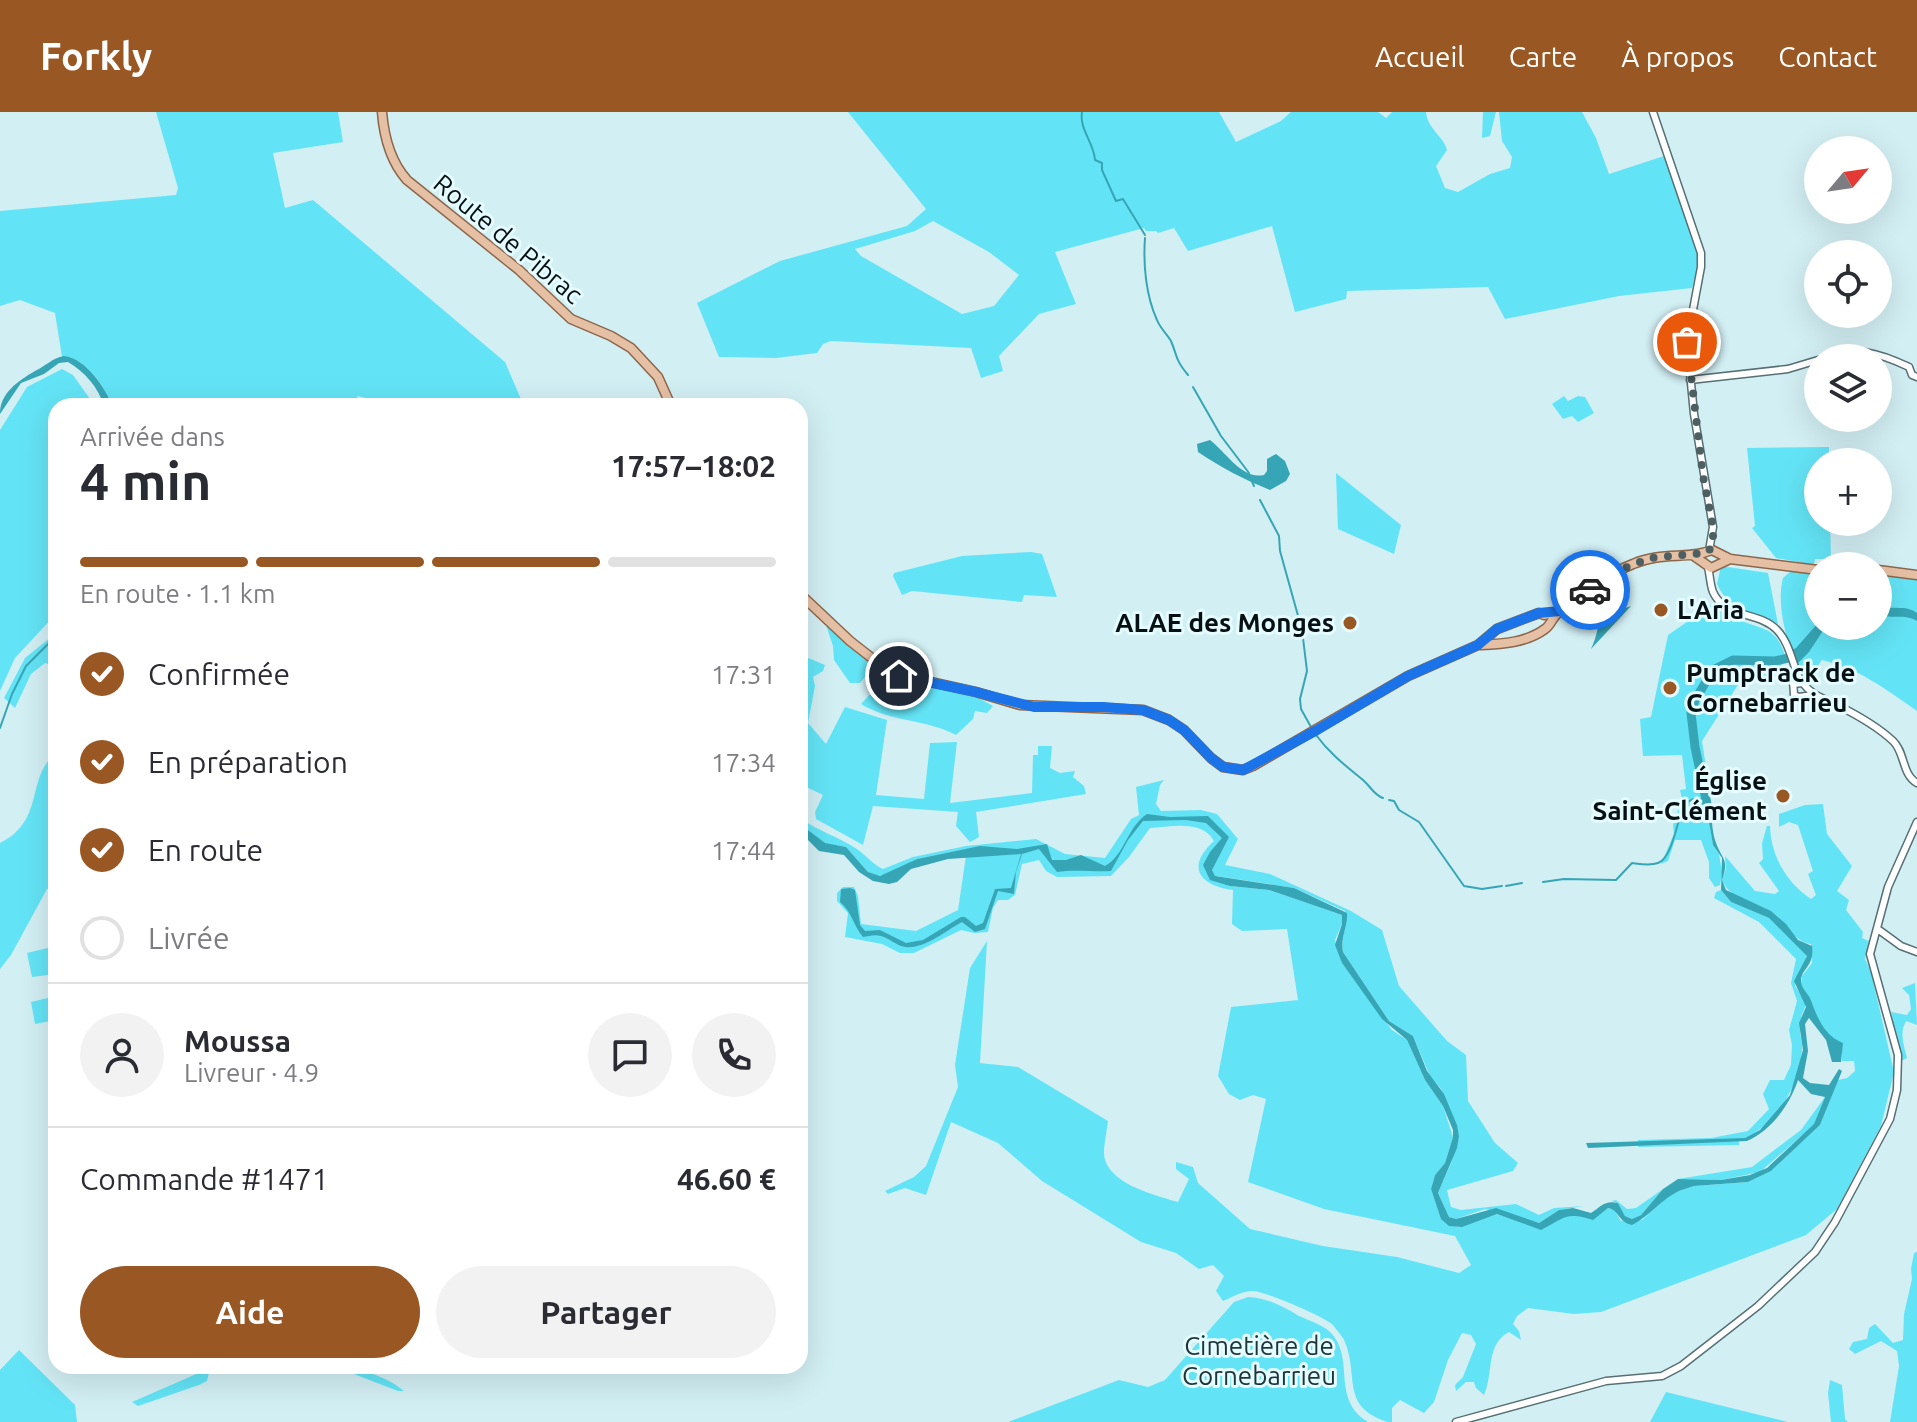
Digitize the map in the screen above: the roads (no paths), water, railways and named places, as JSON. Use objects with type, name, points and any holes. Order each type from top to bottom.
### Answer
[{"type":"main road","name":"Route de Pibrac","points":[[382,112],[391,154],[400,173],[519,270],[571,319],[631,348],[658,377],[667,398]]},
{"type":"main road","points":[[1547,619],[1606,578],[1635,563],[1664,555],[1712,557],[1804,569]]},
{"type":"main road","points":[[1892,572],[1917,575]]},
{"type":"main road","points":[[808,602],[850,641],[891,673],[1034,707],[1143,710],[1169,720],[1190,735],[1211,758],[1229,769],[1243,770],[1408,676],[1493,640],[1500,628],[1539,613],[1547,619]]},
{"type":"main road","points":[[1493,640],[1503,645],[1534,634],[1547,628],[1547,619]]},
{"type":"street","points":[[1653,112],[1701,253],[1687,342],[1703,476],[1712,518],[1714,595],[1729,610],[1772,625],[1782,635],[1797,683],[1806,692],[1839,706],[1892,740],[1911,779],[1917,783]]},
{"type":"street","points":[[1892,360],[1909,367],[1912,375],[1917,377]]},
{"type":"street","points":[[1909,367],[1915,360]]},
{"type":"street","points":[[1690,380],[1788,369],[1804,364]]},
{"type":"street","points":[[1797,683],[1792,691],[1794,695],[1806,692]]},
{"type":"street","points":[[1456,1422],[1606,1381],[1662,1376],[1681,1366],[1758,1306],[1815,1252],[1884,1132],[1895,1102],[1900,1068],[1898,1055],[1870,954],[1879,930],[1888,887],[1917,822]]},
{"type":"street","points":[[1879,930],[1901,946],[1917,952]]},
{"type":"waterway","points":[[1082,112],[1095,160],[1102,163],[1102,170],[1116,201],[1123,199],[1145,235]]},
{"type":"waterway","points":[[1145,238],[1146,280],[1153,311],[1188,375]]},
{"type":"waterway","points":[[1193,387],[1221,436],[1249,473]]},
{"type":"waterway","points":[[1251,479],[1254,486]]},
{"type":"waterway","points":[[1260,500],[1279,536],[1280,551],[1302,630],[1307,671],[1300,699],[1301,709],[1311,727]]},
{"type":"waterway","points":[[0,728],[26,666],[48,644]]},
{"type":"waterway","points":[[1708,809],[1695,747],[1691,713],[1695,700],[1713,670],[1733,660],[1775,661],[1797,656]]},
{"type":"waterway","points":[[1316,735],[1383,798]]},
{"type":"waterway","points":[[1543,882],[1564,879],[1616,880],[1632,863],[1658,863],[1671,846],[1684,804],[1693,799],[1707,799]]},
{"type":"waterway","points":[[1389,800],[1419,822],[1464,886],[1482,889],[1502,886]]},
{"type":"waterway","points":[[1506,886],[1522,883]]},
{"type":"place","name":"L'Aria","points":[[1661,610]]},
{"type":"place","name":"ALAE des Monges","points":[[1350,623]]},
{"type":"place","name":"Pumptrack de Cornebarrieu","points":[[1670,688]]},
{"type":"place","name":"Église Saint-Clément","points":[[1783,796]]},
{"type":"park label","name":"Cimetière de Cornebarrieu","points":[[1259,1361]]}]
